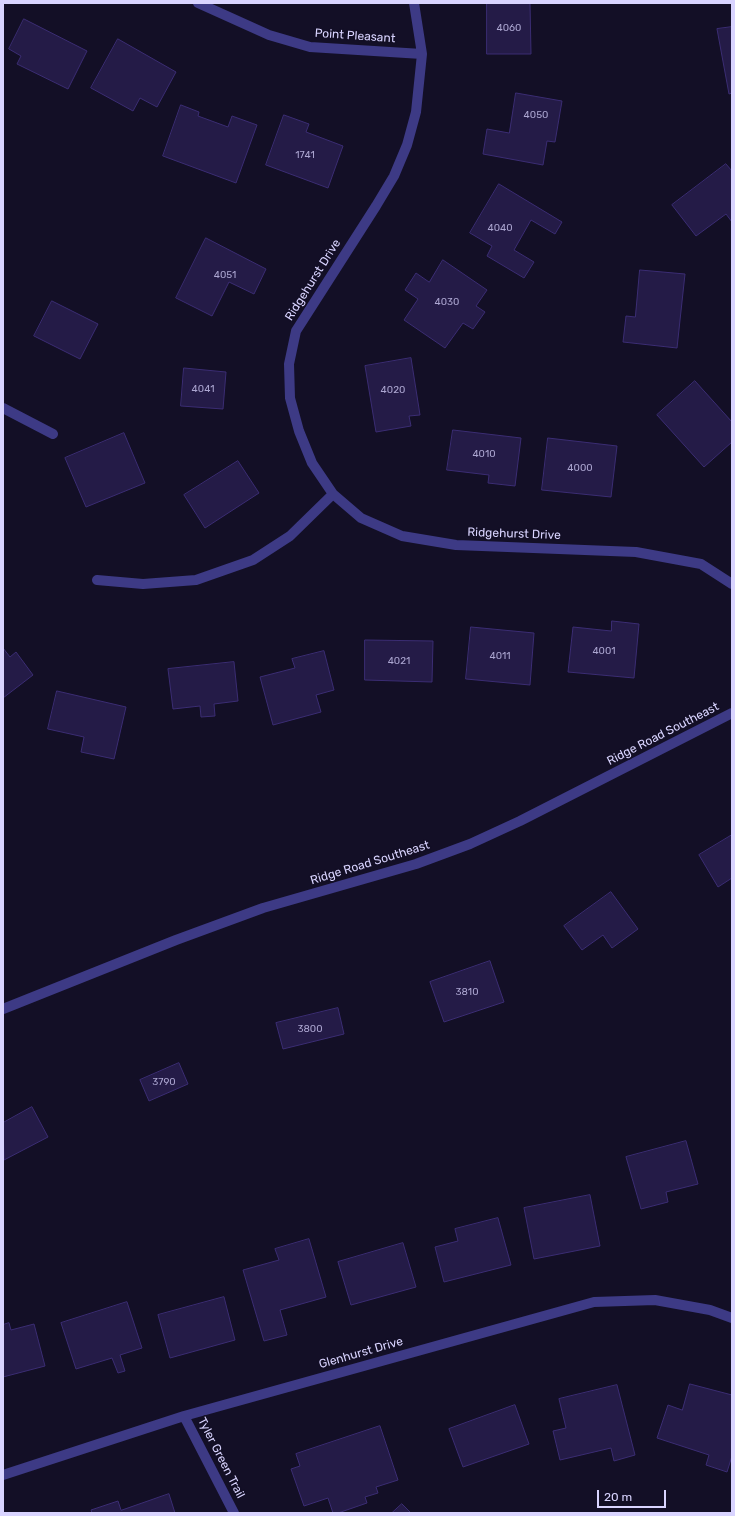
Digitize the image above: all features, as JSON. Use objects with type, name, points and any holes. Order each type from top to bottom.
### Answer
[{"type":"street","name":"Point Pleasant","points":[[198,3],[269,35],[310,47],[422,54]]},
{"type":"street","name":"Ridgehurst Drive","points":[[414,3],[422,54],[416,112],[407,145],[394,176],[296,330],[289,364],[290,398],[299,431],[312,463],[333,494],[361,518],[402,536],[456,545],[636,552],[701,564],[732,584]]},
{"type":"street","points":[[3,408],[53,434]]},
{"type":"street","points":[[97,580],[142,584],[196,580],[253,560],[290,536],[333,494]]},
{"type":"street","name":"Ridge Road Southeast","points":[[3,1009],[263,908],[416,864],[470,844],[520,821],[732,713]]},
{"type":"street","name":"Glenhurst Drive","points":[[3,1475],[184,1416],[594,1302],[655,1300],[710,1310],[732,1318]]},
{"type":"street","name":"Tyler Green Trail","points":[[184,1416],[234,1513]]},
{"type":"building","points":[[487,3],[530,3],[531,54],[487,54]]},
{"type":"building","points":[[24,19],[87,51],[68,89],[17,64],[21,56],[9,49]]},
{"type":"building","points":[[732,27],[732,93],[729,94],[717,29]]},
{"type":"building","points":[[118,39],[176,72],[157,107],[140,98],[133,111],[91,88]]},
{"type":"building","points":[[516,93],[562,101],[555,142],[547,141],[543,165],[483,154],[487,129],[509,133]]},
{"type":"building","points":[[181,105],[199,112],[198,116],[228,127],[232,116],[257,125],[236,183],[163,156]]},
{"type":"building","points":[[284,115],[309,124],[306,132],[343,146],[328,188],[266,165]]},
{"type":"building","points":[[726,164],[732,171],[732,222],[726,214],[696,236],[672,205]]},
{"type":"building","points":[[499,184],[562,222],[555,234],[531,220],[514,250],[534,262],[524,278],[487,256],[492,246],[470,233]]},
{"type":"building","points":[[206,238],[266,269],[254,294],[229,282],[212,316],[176,298]]},
{"type":"building","points":[[443,260],[487,290],[476,306],[485,312],[473,329],[463,323],[445,348],[404,320],[418,299],[405,290],[416,273],[429,282]]},
{"type":"building","points":[[640,270],[685,274],[677,348],[623,342],[626,316],[635,317]]},
{"type":"building","points":[[52,301],[98,324],[80,359],[34,336]]},
{"type":"building","points":[[411,358],[420,415],[409,416],[411,426],[376,432],[365,366]]},
{"type":"building","points":[[184,368],[226,372],[223,409],[181,406]]},
{"type":"building","points":[[695,381],[732,422],[732,442],[704,467],[657,415]]},
{"type":"building","points":[[453,430],[521,438],[515,486],[488,483],[489,475],[447,470]]},
{"type":"building","points":[[124,433],[145,483],[86,507],[65,458]]},
{"type":"building","points":[[548,438],[617,446],[611,497],[542,490]]},
{"type":"building","points":[[238,461],[259,493],[205,528],[184,495]]},
{"type":"building","points":[[612,621],[639,624],[634,678],[568,672],[573,627],[611,631]]},
{"type":"building","points":[[471,627],[534,633],[530,685],[466,679]]},
{"type":"building","points":[[365,640],[433,641],[432,682],[365,680]]},
{"type":"building","points":[[3,648],[10,657],[16,652],[33,675],[3,698]]},
{"type":"building","points":[[324,651],[334,690],[316,695],[321,712],[273,725],[260,677],[295,668],[292,659]]},
{"type":"building","points":[[234,662],[238,701],[214,704],[215,716],[201,717],[200,706],[173,709],[168,669]]},
{"type":"building","points":[[57,691],[126,707],[114,759],[81,752],[84,737],[48,729]]},
{"type":"building","points":[[732,835],[732,878],[718,887],[699,855]]},
{"type":"building","points":[[611,892],[638,929],[612,948],[603,935],[582,950],[564,926]]},
{"type":"building","points":[[490,961],[504,1002],[444,1022],[430,982]]},
{"type":"building","points":[[338,1008],[344,1034],[283,1049],[276,1023]]},
{"type":"building","points":[[179,1063],[188,1084],[149,1101],[140,1080]]},
{"type":"building","points":[[32,1107],[48,1137],[4,1160],[3,1123]]},
{"type":"building","points":[[686,1141],[698,1184],[666,1192],[668,1202],[641,1209],[626,1157]]},
{"type":"building","points":[[590,1195],[600,1246],[534,1259],[524,1208]]},
{"type":"building","points":[[498,1218],[511,1265],[444,1282],[435,1247],[458,1241],[455,1229]]},
{"type":"building","points":[[309,1239],[326,1297],[280,1310],[287,1335],[264,1341],[243,1270],[279,1260],[275,1249]]},
{"type":"building","points":[[403,1243],[416,1287],[351,1305],[338,1262]]},
{"type":"building","points":[[224,1297],[235,1340],[170,1358],[158,1315]]},
{"type":"building","points":[[127,1302],[142,1348],[120,1355],[125,1371],[118,1373],[112,1358],[76,1369],[61,1323]]},
{"type":"building","points":[[9,1323],[11,1330],[34,1324],[45,1366],[3,1377],[3,1325]]},
{"type":"building","points":[[690,1384],[732,1395],[732,1456],[727,1472],[706,1465],[709,1455],[657,1438],[668,1405],[682,1410]]},
{"type":"building","points":[[617,1385],[635,1455],[614,1461],[611,1448],[560,1460],[553,1431],[566,1428],[559,1399]]},
{"type":"building","points":[[515,1405],[529,1444],[463,1467],[449,1429]]},
{"type":"building","points":[[380,1426],[398,1480],[376,1487],[378,1493],[365,1497],[367,1503],[338,1513],[333,1513],[328,1498],[304,1506],[291,1469],[300,1466],[296,1454]]},
{"type":"building","points":[[169,1494],[175,1513],[92,1513],[91,1510],[118,1501],[121,1510]]},
{"type":"building","points":[[402,1504],[411,1513],[392,1513]]}]
